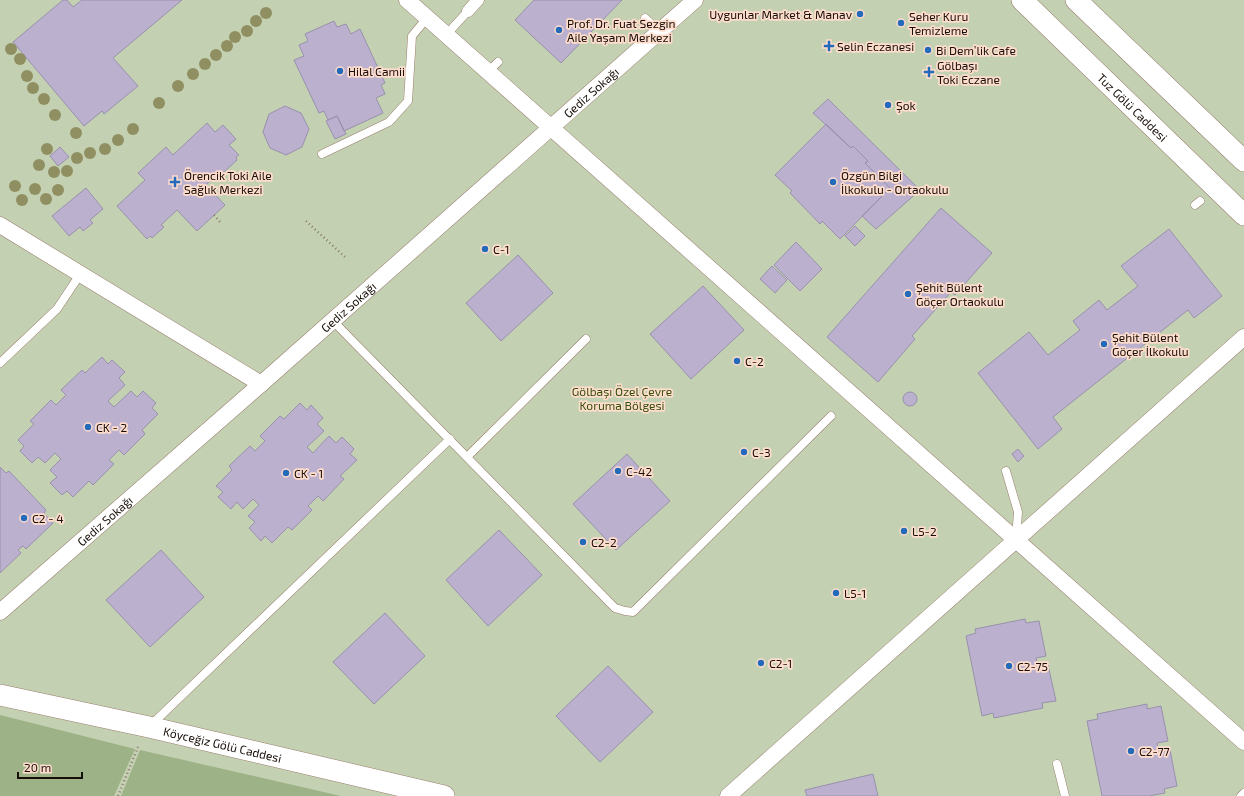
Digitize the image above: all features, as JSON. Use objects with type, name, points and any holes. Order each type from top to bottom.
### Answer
[{"type":"street","points":[[407,0],[446,35],[493,67],[551,128],[1016,542],[1244,742]]},
{"type":"street","points":[[468,12],[478,0]]},
{"type":"street","name":"Gediz Sokağı","points":[[0,612],[262,384],[695,0]]},
{"type":"street","name":"Tuz Gölü Caddesi","points":[[1022,0],[1244,215]]},
{"type":"street","points":[[1076,0],[1244,161]]},
{"type":"street","points":[[0,224],[262,384]]},
{"type":"street","points":[[728,796],[1016,542],[1244,337]]},
{"type":"street","name":"Köyceğiz Gölü Caddesi","points":[[0,695],[149,727],[444,796]]},
{"type":"lane","points":[[446,35],[468,12]]},
{"type":"lane","points":[[322,154],[389,122],[408,100],[412,36],[427,18]]},
{"type":"lane","points":[[645,18],[660,32]]},
{"type":"lane","points":[[0,363],[56,309],[81,273]]},
{"type":"lane","points":[[333,320],[615,608],[625,612],[633,612],[831,416]]},
{"type":"lane","points":[[467,457],[586,339]]},
{"type":"lane","points":[[149,727],[450,439]]},
{"type":"lane","points":[[1006,471],[1018,512],[1016,542]]},
{"type":"lane","points":[[1058,764],[1065,796]]},
{"type":"lane","points":[[1241,796],[1244,792]]},
{"type":"path","points":[[214,215],[220,222]]},
{"type":"path","points":[[306,221],[345,257]]},
{"type":"path","points":[[118,796],[138,747]]},
{"type":"green space","name":"Gölbaşı Özel Çevre Koruma Bölgesi","points":[[0,0],[1244,0],[1244,796],[0,796]]},
{"type":"green space","points":[[0,715],[135,749],[114,796],[0,796]]},
{"type":"green space","points":[[140,750],[341,796],[121,796]]},
{"type":"building","points":[[63,0],[67,0],[73,7],[82,0],[182,0],[113,58],[138,86],[104,114],[102,111],[84,126],[13,42]]},
{"type":"building","name":"Prof. Dr. Fuat Sezgin Aile Yaşam Merkezi","points":[[534,0],[622,0],[561,63],[515,20]]},
{"type":"building","name":"Hilal Camii","points":[[334,21],[337,27],[346,24],[351,34],[360,29],[385,83],[381,85],[385,94],[376,98],[383,113],[344,131],[337,116],[328,120],[324,111],[319,113],[294,60],[304,56],[299,45],[308,41],[305,34]]},
{"type":"building","points":[[828,99],[920,190],[876,229],[862,216],[890,188],[865,163],[868,161],[853,146],[851,148],[813,113]]},
{"type":"building","points":[[285,106],[301,113],[309,129],[302,147],[286,155],[270,148],[263,132],[269,114]]},
{"type":"building","points":[[337,116],[346,134],[335,139],[326,121]]},
{"type":"building","name":"Örencik Toki Aile Sağlık Merkezi","points":[[207,123],[215,132],[223,125],[236,139],[229,145],[239,155],[236,157],[237,160],[222,174],[220,172],[206,185],[225,205],[197,231],[177,210],[161,225],[164,227],[152,238],[150,236],[147,239],[117,206],[145,180],[138,173],[166,147],[173,155]]},
{"type":"building","name":"Özgün Bilgi İlkokulu - Ortaokulu","points":[[826,124],[851,148],[853,146],[868,161],[865,163],[890,188],[840,239],[822,221],[820,224],[790,193],[792,191],[775,175]]},
{"type":"building","points":[[60,147],[69,157],[58,166],[50,156]]},
{"type":"building","points":[[86,188],[103,209],[90,220],[93,223],[83,231],[80,227],[69,236],[52,216]]},
{"type":"building","name":"Şehit Bülent Göçer Ortaokulu","points":[[941,208],[992,253],[955,295],[951,292],[912,336],[915,339],[878,382],[827,337]]},
{"type":"building","points":[[855,226],[865,236],[855,246],[845,236]]},
{"type":"building","name":"Şehit Bülent Göçer İlkokulu","points":[[1169,229],[1222,296],[1194,318],[1188,310],[1053,417],[1062,429],[1038,449],[978,373],[1029,332],[1048,355],[1080,330],[1073,321],[1099,300],[1107,310],[1138,286],[1121,266]]},
{"type":"building","points":[[796,242],[822,269],[800,291],[774,265]]},
{"type":"building","points":[[518,255],[553,293],[501,341],[466,303]]},
{"type":"building","points":[[772,266],[787,280],[775,293],[760,279]]},
{"type":"building","points":[[703,286],[744,330],[691,379],[650,334]]},
{"type":"building","name":"CK - 2","points":[[102,357],[108,364],[112,360],[125,372],[119,378],[125,385],[108,401],[114,407],[131,391],[137,397],[143,391],[156,403],[152,408],[158,414],[142,430],[145,434],[124,455],[119,450],[109,460],[114,464],[93,485],[89,481],[73,497],[67,491],[62,495],[50,483],[57,477],[50,470],[61,459],[55,453],[45,463],[38,457],[32,463],[20,451],[24,446],[18,440],[34,424],[30,421],[51,400],[56,405],[66,395],[61,390],[82,370],[85,373]]},
{"type":"building","points":[[910,392],[915,394],[917,399],[915,404],[910,406],[905,404],[903,399],[905,394]]},
{"type":"building","name":"CK - 1","points":[[300,403],[307,410],[311,405],[323,418],[317,424],[324,431],[307,447],[313,453],[329,436],[336,443],[342,437],[354,449],[350,454],[357,460],[340,476],[344,479],[323,501],[318,496],[308,506],[312,510],[292,530],[288,527],[272,543],[265,536],[261,541],[249,528],[255,522],[248,516],[259,505],[253,499],[243,509],[237,502],[231,509],[218,497],[223,492],[216,486],[232,470],[229,466],[250,446],[255,451],[265,441],[260,436],[280,416],[284,419]]},
{"type":"building","points":[[1018,449],[1024,456],[1018,462],[1012,454]]},
{"type":"building","points":[[627,454],[670,501],[616,550],[573,504]]},
{"type":"building","name":"C2 - 4","points":[[0,467],[6,473],[9,471],[46,510],[44,513],[53,523],[26,549],[23,546],[18,550],[21,553],[0,573]]},
{"type":"building","points":[[499,530],[542,575],[488,626],[446,580]]},
{"type":"building","points":[[161,550],[204,597],[150,647],[106,600]]},
{"type":"building","points":[[385,613],[425,656],[374,704],[333,662]]},
{"type":"building","points":[[1025,619],[1026,623],[1039,621],[1046,656],[1036,658],[1038,667],[1048,665],[1056,701],[1042,703],[1043,708],[994,718],[993,713],[982,716],[966,636],[976,633],[975,629]]},
{"type":"building","points":[[608,666],[653,712],[600,762],[556,716]]},
{"type":"building","points":[[1147,704],[1147,709],[1161,706],[1168,741],[1157,743],[1159,752],[1170,750],[1177,786],[1164,789],[1165,793],[1149,796],[1102,796],[1087,721],[1098,719],[1097,714]]},
{"type":"building","points":[[873,774],[878,796],[807,796],[805,790]]},
{"type":"place","name":"Uygunlar Market & Manav","points":[[860,14]]},
{"type":"place","name":"Seher Kuru Temizleme","points":[[901,23]]},
{"type":"place","name":"Prof. Dr. Fuat Sezgin Aile Yaşam Merkezi","points":[[559,30]]},
{"type":"place","name":"Selin Eczanesi","points":[[829,46]]},
{"type":"place","name":"Bi Dem’lik Cafe","points":[[928,50]]},
{"type":"place","name":"Hilal Camii","points":[[340,71]]},
{"type":"place","name":"Gölbaşı Toki Eczane","points":[[929,72]]},
{"type":"place","name":"Şok","points":[[888,105]]},
{"type":"place","name":"Örencik Toki Aile Sağlık Merkezi","points":[[175,182]]},
{"type":"place","name":"Özgün Bilgi İlkokulu - Ortaokulu","points":[[833,182]]},
{"type":"place","name":"C-1","points":[[485,249]]},
{"type":"place","name":"Şehit Bülent Göçer Ortaokulu","points":[[908,294]]},
{"type":"place","name":"Şehit Bülent Göçer İlkokulu","points":[[1104,344]]},
{"type":"place","name":"C-2","points":[[737,361]]},
{"type":"place","name":"CK - 2","points":[[88,427]]},
{"type":"place","name":"C-3","points":[[744,452]]},
{"type":"place","name":"C-42","points":[[618,471]]},
{"type":"place","name":"CK - 1","points":[[286,473]]},
{"type":"place","name":"C2 - 4","points":[[24,518]]},
{"type":"place","name":"L5-2","points":[[904,531]]},
{"type":"place","name":"C2-2","points":[[583,542]]},
{"type":"place","name":"L5-1","points":[[836,593]]},
{"type":"place","name":"C2-1","points":[[761,663]]},
{"type":"place","name":"C2-75","points":[[1009,666]]},
{"type":"place","name":"C2-77","points":[[1131,751]]}]
